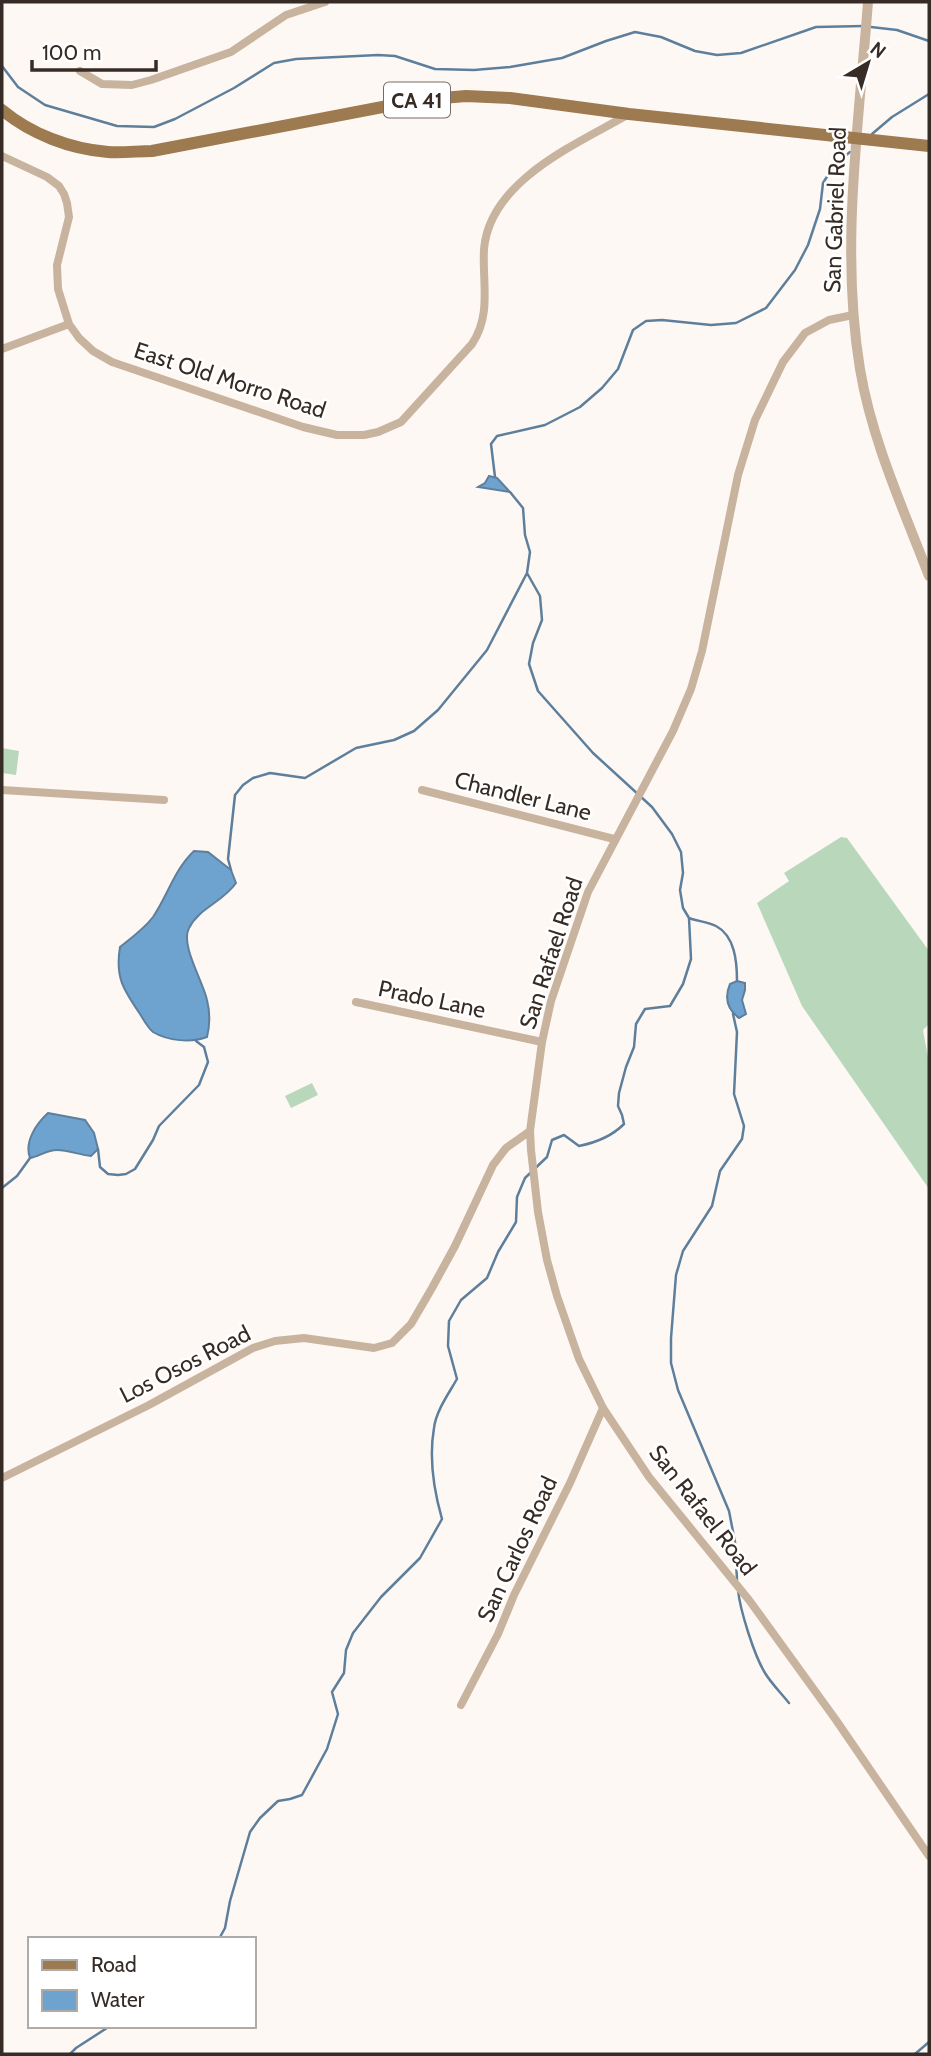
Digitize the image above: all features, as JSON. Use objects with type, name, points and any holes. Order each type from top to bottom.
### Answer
[{"type":"main road","name":"CA 41","points":[[2,110],[32,130],[58,142],[110,152],[152,151],[419,100],[466,96],[510,98],[629,114],[929,146]]},
{"type":"street","points":[[79,71],[103,85],[132,85],[151,80],[231,52],[286,15],[325,2]]},
{"type":"street","name":"San Gabriel Road","points":[[868,2],[850,264],[853,316],[860,371],[879,446],[929,576]]},
{"type":"street","name":"East Old Morro Road","points":[[2,156],[47,177],[59,186],[64,194],[69,218],[60,251],[58,289],[69,324],[93,351],[129,369],[321,432],[349,435],[378,432],[391,427],[408,414],[472,344],[480,332],[485,310],[486,241],[492,222],[519,183],[544,163],[629,114]]},
{"type":"street","name":"San Rafael Road","points":[[853,316],[829,320],[805,333],[783,362],[754,420],[738,475],[702,651],[691,690],[673,731],[588,892],[551,1001],[542,1042],[530,1131],[537,1203],[547,1260],[579,1359],[603,1408],[649,1477],[749,1600],[836,1720],[929,1856]]},
{"type":"street","points":[[2,349],[69,324]]},
{"type":"street","points":[[2,790],[164,800]]},
{"type":"street","name":"Chandler Lane","points":[[422,790],[614,839]]},
{"type":"street","name":"Prado Lane","points":[[356,1002],[542,1042]]},
{"type":"street","name":"Los Osos Road","points":[[2,1478],[149,1405],[253,1348],[293,1339],[323,1339],[374,1348],[392,1343],[411,1324],[432,1288],[493,1165],[506,1148],[530,1131]]},
{"type":"street","name":"San Carlos Road","points":[[461,1706],[574,1475],[603,1408]]},
{"type":"green space","points":[[2,748],[19,751],[16,775],[2,773]]},
{"type":"green space","points":[[841,837],[847,838],[929,951],[929,1024],[923,1030],[929,1063],[929,1189],[802,1006],[757,903],[789,881],[784,873]]},
{"type":"green space","points":[[312,1083],[318,1095],[291,1108],[285,1096]]},
{"type":"water","points":[[489,476],[497,478],[510,492],[478,487],[485,483]]},
{"type":"water","points":[[194,851],[208,852],[231,870],[236,883],[199,915],[189,928],[187,944],[205,992],[209,1023],[207,1037],[180,1040],[159,1035],[147,1026],[122,982],[119,957],[120,947],[153,917],[181,866]]},
{"type":"water","points":[[737,981],[745,983],[742,1000],[746,1014],[739,1018],[729,1007],[727,999],[730,984]]},
{"type":"water","points":[[48,1113],[85,1120],[94,1133],[98,1149],[91,1156],[57,1150],[30,1158],[32,1134]]},
{"type":"waterway","points":[[2,66],[18,87],[45,105],[117,126],[154,127],[234,88],[274,63],[296,59],[395,56],[435,69],[474,70],[562,58],[635,32],[661,37],[695,51],[717,55],[741,53],[816,27],[864,26]]},
{"type":"waterway","points":[[871,27],[897,30],[929,41]]},
{"type":"waterway","points":[[872,134],[892,117],[929,94]]},
{"type":"waterway","points":[[495,477],[491,444],[497,436],[545,425],[580,407],[602,388],[618,369],[633,330],[646,321],[711,325],[736,323],[766,308],[795,270],[808,245],[820,209],[823,183],[835,164],[850,152]]},
{"type":"waterway","points":[[231,870],[228,859],[235,795],[243,785],[253,778],[270,773],[305,778],[356,748],[394,740],[414,731],[438,710],[487,650],[527,573],[530,552],[525,535],[523,508],[510,492]]},
{"type":"waterway","points":[[220,1937],[225,1928],[250,1832],[278,1801],[302,1795],[327,1749],[338,1714],[332,1692],[344,1673],[346,1650],[353,1633],[381,1597],[420,1558],[442,1519],[435,1486],[432,1451],[437,1415],[457,1379],[448,1346],[449,1321],[461,1300],[487,1278],[498,1252],[516,1222],[517,1197],[525,1178],[547,1157],[552,1140],[564,1135],[579,1146],[603,1138],[624,1124],[618,1106],[619,1093],[634,1047],[636,1024],[645,1009],[670,1006],[683,984],[691,959],[689,918],[683,908],[680,890],[683,873],[681,852],[672,834],[652,807],[593,753],[538,691],[529,664],[533,643],[542,620],[540,596],[527,573]]},
{"type":"waterway","points":[[689,918],[710,923],[727,936],[735,958],[737,981]]},
{"type":"waterway","points":[[733,1014],[737,1032],[734,1094],[744,1126],[742,1139],[720,1171],[712,1206],[683,1251],[676,1275],[671,1363],[678,1390],[729,1511],[735,1542],[737,1580]]},
{"type":"waterway","points":[[98,1149],[100,1167],[108,1174],[126,1174],[135,1169],[159,1126],[199,1085],[208,1062],[204,1047],[196,1041]]},
{"type":"waterway","points":[[2,1188],[17,1176],[30,1158]]},
{"type":"waterway","points":[[738,1590],[748,1632],[761,1665],[789,1703]]},
{"type":"waterway","points":[[70,2054],[107,2028]]},
{"type":"waterway","points":[[915,2054],[929,2042]]}]
